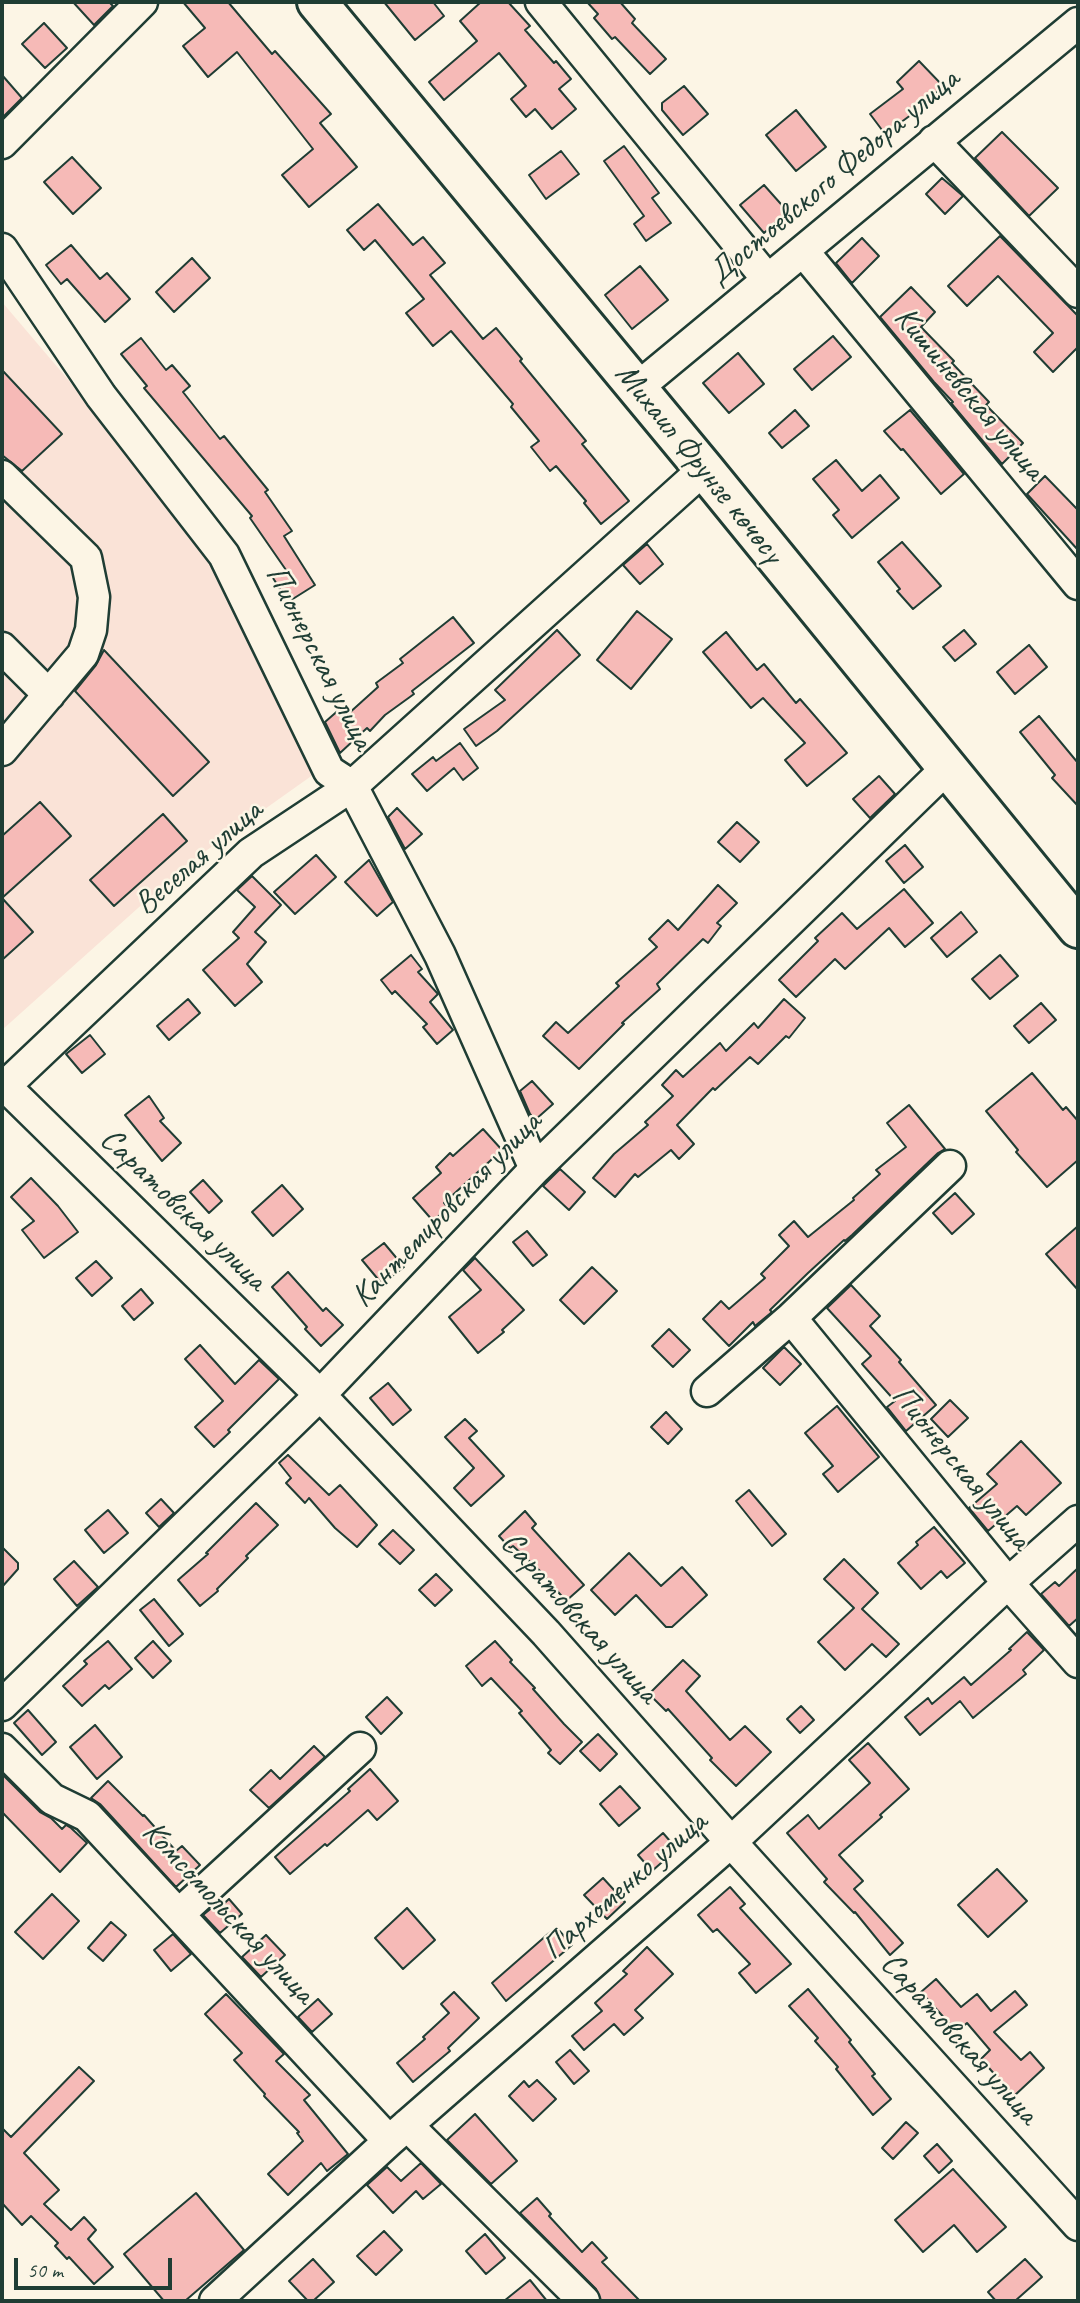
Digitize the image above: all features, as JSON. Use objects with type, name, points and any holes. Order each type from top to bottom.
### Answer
[{"type":"main road","name":"Михаил Фрунзе көчөсү","points":[[317,2],[704,469],[1078,928]]},
{"type":"street","points":[[2,143],[142,2]]},
{"type":"street","points":[[541,2],[768,280]]},
{"type":"street","name":"Достоевского Федора улица","points":[[637,388],[1078,23]]},
{"type":"street","points":[[934,141],[1078,292]]},
{"type":"street","name":"Пионерская улица","points":[[2,249],[102,396],[224,555],[329,771],[352,786],[440,955],[535,1169]]},
{"type":"street","name":"Кишиневская улица","points":[[803,251],[1078,584]]},
{"type":"street","name":"Веселая улица","points":[[3,1086],[251,853],[352,786],[704,469]]},
{"type":"street","points":[[2,476],[86,558],[94,597],[91,630],[83,654],[2,750]]},
{"type":"street","points":[[2,648],[49,695]]},
{"type":"street","name":"Кантемировская улица","points":[[2,1705],[320,1395],[535,1169],[948,767]]},
{"type":"street","name":"Саратовская улица","points":[[3,1086],[320,1395],[546,1633],[1078,2225]]},
{"type":"street","points":[[707,1391],[791,1318],[950,1166]]},
{"type":"street","name":"Пионерская улица","points":[[791,1318],[1008,1583],[1078,1662]]},
{"type":"street","name":"Пархоменко улица","points":[[215,2301],[398,2133],[731,1842],[1078,1521]]},
{"type":"street","points":[[179,1914],[360,1748]]},
{"type":"street","name":"Комсомольская улица","points":[[2,1749],[52,1799],[87,1816],[179,1914],[398,2133],[584,2301]]},
{"type":"shaded area","points":[[2,302],[105,423],[204,548],[317,772],[186,865],[2,1030]]},
{"type":"building","points":[[73,2],[109,2],[113,6],[94,25]]},
{"type":"building","points":[[183,2],[228,2],[272,54],[275,51],[331,114],[320,123],[357,167],[309,207],[282,175],[313,149],[237,52],[208,77],[183,46],[205,28]]},
{"type":"building","points":[[384,2],[433,2],[444,16],[415,40]]},
{"type":"building","points":[[481,2],[508,2],[530,26],[525,30],[571,79],[559,89],[576,109],[552,129],[535,109],[526,117],[511,99],[526,86],[499,53],[444,100],[429,82],[477,41],[460,21]]},
{"type":"building","points":[[587,2],[620,2],[635,19],[632,23],[666,59],[650,74],[615,37],[612,39],[594,18],[598,14]]},
{"type":"building","points":[[44,23],[67,48],[45,68],[22,44]]},
{"type":"building","points":[[919,61],[943,86],[919,109],[885,134],[870,114],[903,89],[897,82]]},
{"type":"building","points":[[2,75],[22,98],[2,118]]},
{"type":"building","points":[[684,86],[708,114],[683,135],[662,110],[662,103]]},
{"type":"building","points":[[796,110],[826,147],[796,171],[766,135]]},
{"type":"building","points":[[1002,132],[1058,188],[1029,216],[975,158]]},
{"type":"building","points":[[624,146],[659,193],[652,198],[671,223],[646,241],[634,224],[644,216],[604,161]]},
{"type":"building","points":[[561,151],[579,174],[546,199],[529,175]]},
{"type":"building","points":[[72,157],[101,188],[73,214],[44,182]]},
{"type":"building","points":[[942,178],[963,196],[945,214],[926,194]]},
{"type":"building","points":[[764,185],[788,212],[764,233],[740,205]]},
{"type":"building","points":[[378,204],[413,245],[423,237],[445,263],[430,275],[483,339],[496,328],[586,441],[582,444],[629,501],[601,524],[584,503],[586,501],[556,466],[550,471],[531,447],[539,441],[511,407],[513,404],[451,331],[433,346],[406,313],[424,299],[375,240],[364,250],[347,230]]},
{"type":"building","points":[[1000,236],[1078,316],[1078,347],[1053,372],[1034,352],[1053,333],[998,276],[967,306],[948,286]]},
{"type":"building","points":[[862,238],[879,256],[852,283],[836,263]]},
{"type":"building","points":[[71,245],[100,279],[107,273],[130,299],[105,322],[67,279],[61,284],[46,265]]},
{"type":"building","points":[[192,258],[210,278],[174,312],[156,292]]},
{"type":"building","points":[[640,266],[668,300],[632,329],[605,295]]},
{"type":"building","points":[[911,287],[935,312],[921,327],[989,402],[986,405],[1023,443],[1002,464],[880,317]]},
{"type":"building","points":[[833,336],[851,357],[812,390],[794,369]]},
{"type":"building","points":[[141,338],[166,370],[172,365],[190,386],[183,392],[220,439],[224,436],[268,490],[265,492],[292,531],[284,536],[315,585],[288,602],[273,578],[286,570],[250,518],[252,516],[144,388],[147,386],[121,354]]},
{"type":"building","points":[[738,353],[764,384],[729,413],[703,383]]},
{"type":"building","points":[[2,370],[62,434],[22,471],[2,455]]},
{"type":"building","points":[[795,410],[809,426],[782,448],[769,433]]},
{"type":"building","points":[[910,410],[964,474],[941,494],[884,431]]},
{"type":"building","points":[[836,460],[862,491],[880,475],[899,498],[852,538],[833,515],[839,510],[813,479]]},
{"type":"building","points":[[1045,476],[1078,510],[1078,550],[1027,494]]},
{"type":"building","points":[[902,542],[941,586],[913,609],[878,562]]},
{"type":"building","points":[[647,544],[663,564],[640,584],[623,565]]},
{"type":"building","points":[[637,611],[672,639],[631,689],[597,660]]},
{"type":"building","points":[[453,617],[474,643],[412,691],[414,694],[385,715],[370,731],[367,728],[340,753],[325,722],[341,708],[347,715],[378,687],[376,683],[403,663],[400,659]]},
{"type":"building","points":[[557,630],[580,655],[497,731],[476,746],[464,729],[505,700],[495,690]]},
{"type":"building","points":[[964,630],[976,644],[955,661],[943,647]]},
{"type":"building","points":[[726,632],[757,670],[764,664],[796,703],[800,699],[847,753],[807,786],[785,760],[805,743],[763,698],[751,708],[703,652]]},
{"type":"building","points":[[1029,645],[1047,667],[1015,694],[997,672]]},
{"type":"building","points":[[104,650],[209,762],[173,796],[75,691],[96,665]]},
{"type":"building","points":[[1039,716],[1078,763],[1078,806],[1052,778],[1055,775],[1020,732]]},
{"type":"building","points":[[460,743],[478,768],[463,780],[454,768],[427,791],[412,774],[433,757],[436,761]]},
{"type":"building","points":[[879,776],[895,794],[870,818],[853,799]]},
{"type":"building","points":[[40,802],[71,836],[2,898],[2,836]]},
{"type":"building","points":[[397,808],[422,834],[405,849],[388,817]]},
{"type":"building","points":[[163,814],[187,841],[114,906],[90,880]]},
{"type":"building","points":[[737,822],[759,842],[740,862],[718,842]]},
{"type":"building","points":[[905,845],[923,867],[904,883],[886,861]]},
{"type":"building","points":[[316,855],[336,877],[295,914],[274,892]]},
{"type":"building","points":[[369,860],[393,902],[377,916],[345,882]]},
{"type":"building","points":[[252,876],[281,905],[255,932],[266,942],[247,964],[262,982],[235,1006],[203,970],[239,938],[233,932],[255,907],[237,890]]},
{"type":"building","points":[[718,885],[737,903],[717,923],[721,926],[708,943],[703,939],[657,984],[660,989],[622,1023],[624,1024],[579,1069],[543,1036],[556,1022],[568,1033],[619,986],[616,983],[657,947],[649,939],[668,920],[678,930]]},
{"type":"building","points":[[904,889],[933,923],[905,947],[889,928],[845,969],[835,959],[796,997],[779,980],[818,941],[815,938],[842,913],[857,929]]},
{"type":"building","points":[[2,898],[33,932],[2,960]]},
{"type":"building","points":[[961,912],[977,932],[947,957],[931,938]]},
{"type":"building","points":[[411,955],[422,969],[418,972],[438,994],[430,1002],[453,1030],[437,1044],[423,1027],[427,1024],[395,991],[392,994],[381,980]]},
{"type":"building","points":[[1000,955],[1018,976],[990,999],[972,979]]},
{"type":"building","points":[[188,999],[200,1013],[169,1040],[157,1026]]},
{"type":"building","points":[[784,999],[805,1018],[789,1038],[786,1036],[758,1064],[750,1057],[715,1090],[713,1088],[677,1125],[694,1144],[679,1159],[671,1150],[638,1177],[635,1174],[615,1197],[593,1178],[614,1154],[648,1125],[645,1122],[673,1096],[662,1085],[676,1070],[683,1077],[720,1043],[726,1051],[754,1023],[758,1028]]},
{"type":"building","points":[[1041,1003],[1056,1020],[1029,1043],[1014,1026]]},
{"type":"building","points":[[90,1035],[105,1054],[82,1073],[66,1054]]},
{"type":"building","points":[[1032,1073],[1063,1110],[1066,1107],[1078,1121],[1078,1160],[1047,1187],[1016,1152],[1018,1150],[986,1111]]},
{"type":"building","points":[[532,1081],[553,1104],[535,1120],[520,1091]]},
{"type":"building","points":[[149,1096],[164,1118],[160,1121],[181,1143],[162,1161],[125,1115]]},
{"type":"building","points":[[909,1105],[945,1149],[808,1273],[770,1310],[772,1312],[755,1326],[753,1322],[729,1346],[703,1319],[721,1301],[729,1309],[765,1278],[761,1274],[789,1246],[779,1235],[794,1221],[808,1237],[854,1200],[853,1198],[880,1174],[876,1170],[906,1147],[887,1123]]},
{"type":"building","points":[[483,1129],[502,1150],[444,1203],[448,1208],[433,1221],[413,1198],[441,1173],[436,1167],[450,1153],[453,1156]]},
{"type":"building","points":[[560,1169],[585,1192],[569,1210],[543,1186]]},
{"type":"building","points":[[31,1178],[78,1232],[44,1258],[22,1230],[34,1221],[11,1197]]},
{"type":"building","points":[[203,1180],[222,1201],[209,1213],[190,1192]]},
{"type":"building","points":[[282,1185],[303,1209],[273,1236],[252,1212]]},
{"type":"building","points":[[955,1193],[974,1214],[952,1234],[933,1213]]},
{"type":"building","points":[[1078,1226],[1078,1290],[1046,1254]]},
{"type":"building","points":[[527,1231],[547,1255],[533,1266],[513,1242]]},
{"type":"building","points":[[384,1243],[404,1267],[382,1284],[362,1260]]},
{"type":"building","points":[[475,1258],[524,1310],[502,1330],[504,1332],[478,1353],[449,1317],[481,1290],[463,1270]]},
{"type":"building","points":[[96,1261],[112,1278],[92,1296],[76,1278]]},
{"type":"building","points":[[592,1267],[617,1291],[584,1324],[560,1300]]},
{"type":"building","points":[[288,1272],[323,1311],[326,1308],[343,1325],[321,1346],[272,1287]]},
{"type":"building","points":[[851,1285],[880,1316],[870,1326],[936,1405],[906,1431],[887,1407],[895,1401],[862,1364],[871,1356],[827,1308]]},
{"type":"building","points":[[141,1289],[153,1303],[134,1320],[122,1306]]},
{"type":"building","points":[[669,1329],[690,1350],[673,1367],[652,1346]]},
{"type":"building","points":[[200,1345],[235,1384],[259,1360],[279,1379],[214,1447],[195,1427],[223,1401],[185,1359]]},
{"type":"building","points":[[784,1347],[801,1364],[780,1385],[763,1368]]},
{"type":"building","points":[[388,1383],[411,1410],[393,1425],[370,1398]]},
{"type":"building","points":[[950,1400],[968,1418],[948,1437],[931,1419]]},
{"type":"building","points":[[837,1406],[879,1457],[838,1492],[823,1474],[833,1466],[805,1433]]},
{"type":"building","points":[[666,1412],[682,1429],[668,1444],[651,1427]]},
{"type":"building","points":[[465,1419],[477,1431],[469,1438],[504,1476],[471,1506],[454,1488],[474,1468],[445,1437]]},
{"type":"building","points":[[1021,1441],[1061,1483],[1026,1515],[1017,1506],[988,1531],[969,1508],[997,1484],[987,1474]]},
{"type":"building","points":[[288,1455],[329,1495],[340,1485],[377,1525],[357,1547],[335,1528],[309,1498],[305,1503],[286,1483],[291,1478],[279,1463]]},
{"type":"building","points":[[749,1490],[786,1534],[772,1546],[736,1501]]},
{"type":"building","points":[[161,1499],[174,1513],[159,1527],[146,1513]]},
{"type":"building","points":[[256,1503],[278,1525],[246,1556],[248,1558],[218,1591],[200,1606],[178,1580],[208,1554],[206,1553]]},
{"type":"building","points":[[108,1510],[128,1533],[104,1553],[85,1530]]},
{"type":"building","points":[[525,1511],[536,1524],[532,1528],[584,1585],[566,1601],[539,1570],[499,1536]]},
{"type":"building","points":[[934,1527],[965,1563],[947,1578],[941,1571],[921,1589],[898,1563],[918,1545],[916,1542]]},
{"type":"building","points":[[393,1530],[414,1550],[400,1564],[379,1544]]},
{"type":"building","points":[[2,1547],[18,1563],[18,1569],[2,1587]]},
{"type":"building","points":[[629,1553],[661,1586],[682,1567],[707,1595],[672,1627],[666,1627],[636,1595],[615,1615],[591,1590]]},
{"type":"building","points":[[844,1559],[878,1593],[862,1609],[899,1644],[886,1657],[872,1644],[845,1670],[818,1642],[854,1608],[824,1579]]},
{"type":"building","points":[[74,1561],[98,1587],[77,1606],[54,1579]]},
{"type":"building","points":[[1078,1568],[1078,1618],[1069,1626],[1041,1594],[1055,1582],[1059,1586]]},
{"type":"building","points":[[436,1574],[452,1590],[435,1606],[419,1590]]},
{"type":"building","points":[[154,1599],[183,1634],[169,1646],[140,1610]]},
{"type":"building","points":[[1027,1632],[1044,1650],[1023,1670],[1026,1674],[973,1718],[960,1701],[920,1735],[905,1717],[928,1698],[932,1704],[964,1677],[971,1685]]},
{"type":"building","points":[[108,1641],[132,1669],[109,1689],[105,1685],[82,1706],[63,1686],[87,1664],[84,1661]]},
{"type":"building","points":[[153,1641],[171,1661],[153,1678],[135,1658]]},
{"type":"building","points":[[495,1641],[512,1660],[510,1662],[535,1688],[533,1689],[582,1742],[560,1764],[548,1753],[551,1750],[519,1713],[522,1711],[491,1678],[482,1686],[466,1666]]},
{"type":"building","points":[[683,1660],[700,1676],[686,1691],[730,1740],[745,1726],[771,1752],[736,1786],[710,1760],[712,1758],[668,1709],[666,1711],[649,1694]]},
{"type":"building","points":[[387,1697],[402,1713],[381,1734],[366,1717]]},
{"type":"building","points":[[801,1706],[814,1720],[800,1733],[787,1719]]},
{"type":"building","points":[[28,1710],[56,1742],[42,1755],[14,1723]]},
{"type":"building","points":[[95,1725],[122,1757],[97,1779],[70,1747]]},
{"type":"building","points":[[598,1734],[617,1754],[600,1771],[580,1751]]},
{"type":"building","points":[[868,1743],[909,1789],[839,1855],[863,1881],[854,1889],[903,1943],[890,1955],[855,1912],[824,1882],[827,1879],[787,1833],[808,1815],[819,1829],[870,1783],[849,1760]]},
{"type":"building","points":[[314,1746],[325,1757],[269,1808],[250,1790],[271,1770],[280,1779]]},
{"type":"building","points":[[370,1769],[398,1801],[377,1820],[368,1810],[290,1874],[275,1857],[350,1791],[348,1789]]},
{"type":"building","points":[[2,1774],[40,1812],[62,1829],[66,1825],[71,1828],[87,1843],[60,1872],[2,1812]]},
{"type":"building","points":[[108,1781],[144,1815],[176,1851],[182,1846],[200,1865],[176,1887],[100,1804],[91,1798]]},
{"type":"building","points":[[620,1786],[640,1808],[619,1826],[600,1804]]},
{"type":"building","points":[[663,1833],[677,1849],[652,1871],[638,1855]]},
{"type":"building","points":[[997,1869],[1027,1901],[988,1937],[958,1905]]},
{"type":"building","points":[[603,1878],[625,1902],[607,1919],[584,1895]]},
{"type":"building","points":[[730,1887],[745,1904],[740,1908],[791,1964],[756,1993],[739,1973],[750,1964],[717,1929],[713,1932],[698,1915]]},
{"type":"building","points":[[52,1894],[79,1921],[43,1959],[15,1932]]},
{"type":"building","points":[[229,1899],[242,1914],[220,1933],[203,1915],[214,1906],[217,1910]]},
{"type":"building","points":[[407,1908],[435,1940],[403,1969],[375,1938]]},
{"type":"building","points":[[111,1922],[126,1935],[103,1961],[88,1948]]},
{"type":"building","points":[[556,1927],[572,1945],[506,2001],[492,1983]]},
{"type":"building","points":[[173,1934],[191,1954],[171,1971],[154,1950]]},
{"type":"building","points":[[266,1935],[285,1955],[261,1977],[242,1957]]},
{"type":"building","points":[[647,1947],[673,1974],[635,2010],[643,2018],[624,2035],[614,2024],[584,2050],[572,2036],[602,2011],[595,2003],[627,1974],[623,1971]]},
{"type":"building","points":[[936,1979],[961,2007],[977,1994],[991,2011],[1015,1991],[1027,2005],[994,2032],[1021,2060],[1030,2052],[1044,2068],[1014,2096],[981,2059],[990,2050],[967,2023],[957,2032],[921,1992]]},
{"type":"building","points":[[808,1989],[851,2040],[849,2042],[875,2074],[872,2076],[891,2099],[873,2115],[815,2041],[818,2038],[789,2006]]},
{"type":"building","points":[[454,1992],[479,2018],[448,2048],[450,2051],[413,2082],[397,2063],[425,2039],[423,2037],[449,2013],[441,2004]]},
{"type":"building","points":[[226,1994],[284,2054],[276,2061],[310,2095],[304,2100],[348,2154],[327,2171],[321,2163],[288,2195],[268,2174],[303,2141],[297,2133],[299,2132],[234,2060],[242,2053],[205,2014]]},
{"type":"building","points":[[318,1999],[332,2014],[312,2032],[298,2017]]},
{"type":"building","points":[[570,2050],[589,2071],[574,2084],[556,2062]]},
{"type":"building","points":[[79,2067],[94,2081],[24,2153],[59,2190],[44,2204],[71,2230],[84,2217],[96,2230],[88,2239],[113,2267],[94,2284],[69,2257],[67,2259],[55,2246],[58,2243],[31,2216],[22,2225],[2,2203],[2,2128],[11,2137]]},
{"type":"building","points":[[537,2080],[556,2099],[533,2121],[509,2096],[524,2081],[529,2087]]},
{"type":"building","points":[[475,2114],[517,2161],[491,2184],[447,2140]]},
{"type":"building","points":[[906,2122],[918,2133],[893,2159],[882,2148]]},
{"type":"building","points":[[937,2144],[952,2161],[939,2173],[924,2156]]},
{"type":"building","points":[[421,2163],[441,2184],[423,2199],[416,2191],[393,2213],[367,2185],[387,2167],[401,2181]]},
{"type":"building","points":[[953,2169],[1006,2227],[977,2252],[954,2225],[923,2252],[895,2220]]},
{"type":"building","points":[[196,2193],[244,2250],[185,2301],[164,2301],[124,2254]]},
{"type":"building","points":[[537,2198],[551,2214],[549,2216],[582,2252],[592,2242],[607,2258],[602,2262],[640,2301],[601,2301],[596,2289],[520,2213]]},
{"type":"building","points":[[384,2231],[402,2250],[376,2275],[357,2256]]},
{"type":"building","points":[[485,2234],[505,2258],[486,2274],[466,2251]]},
{"type":"building","points":[[313,2259],[334,2282],[313,2301],[308,2301],[289,2281]]},
{"type":"building","points":[[1025,2259],[1042,2277],[1015,2301],[996,2301],[988,2292]]},
{"type":"building","points":[[530,2280],[547,2301],[504,2301]]}]
